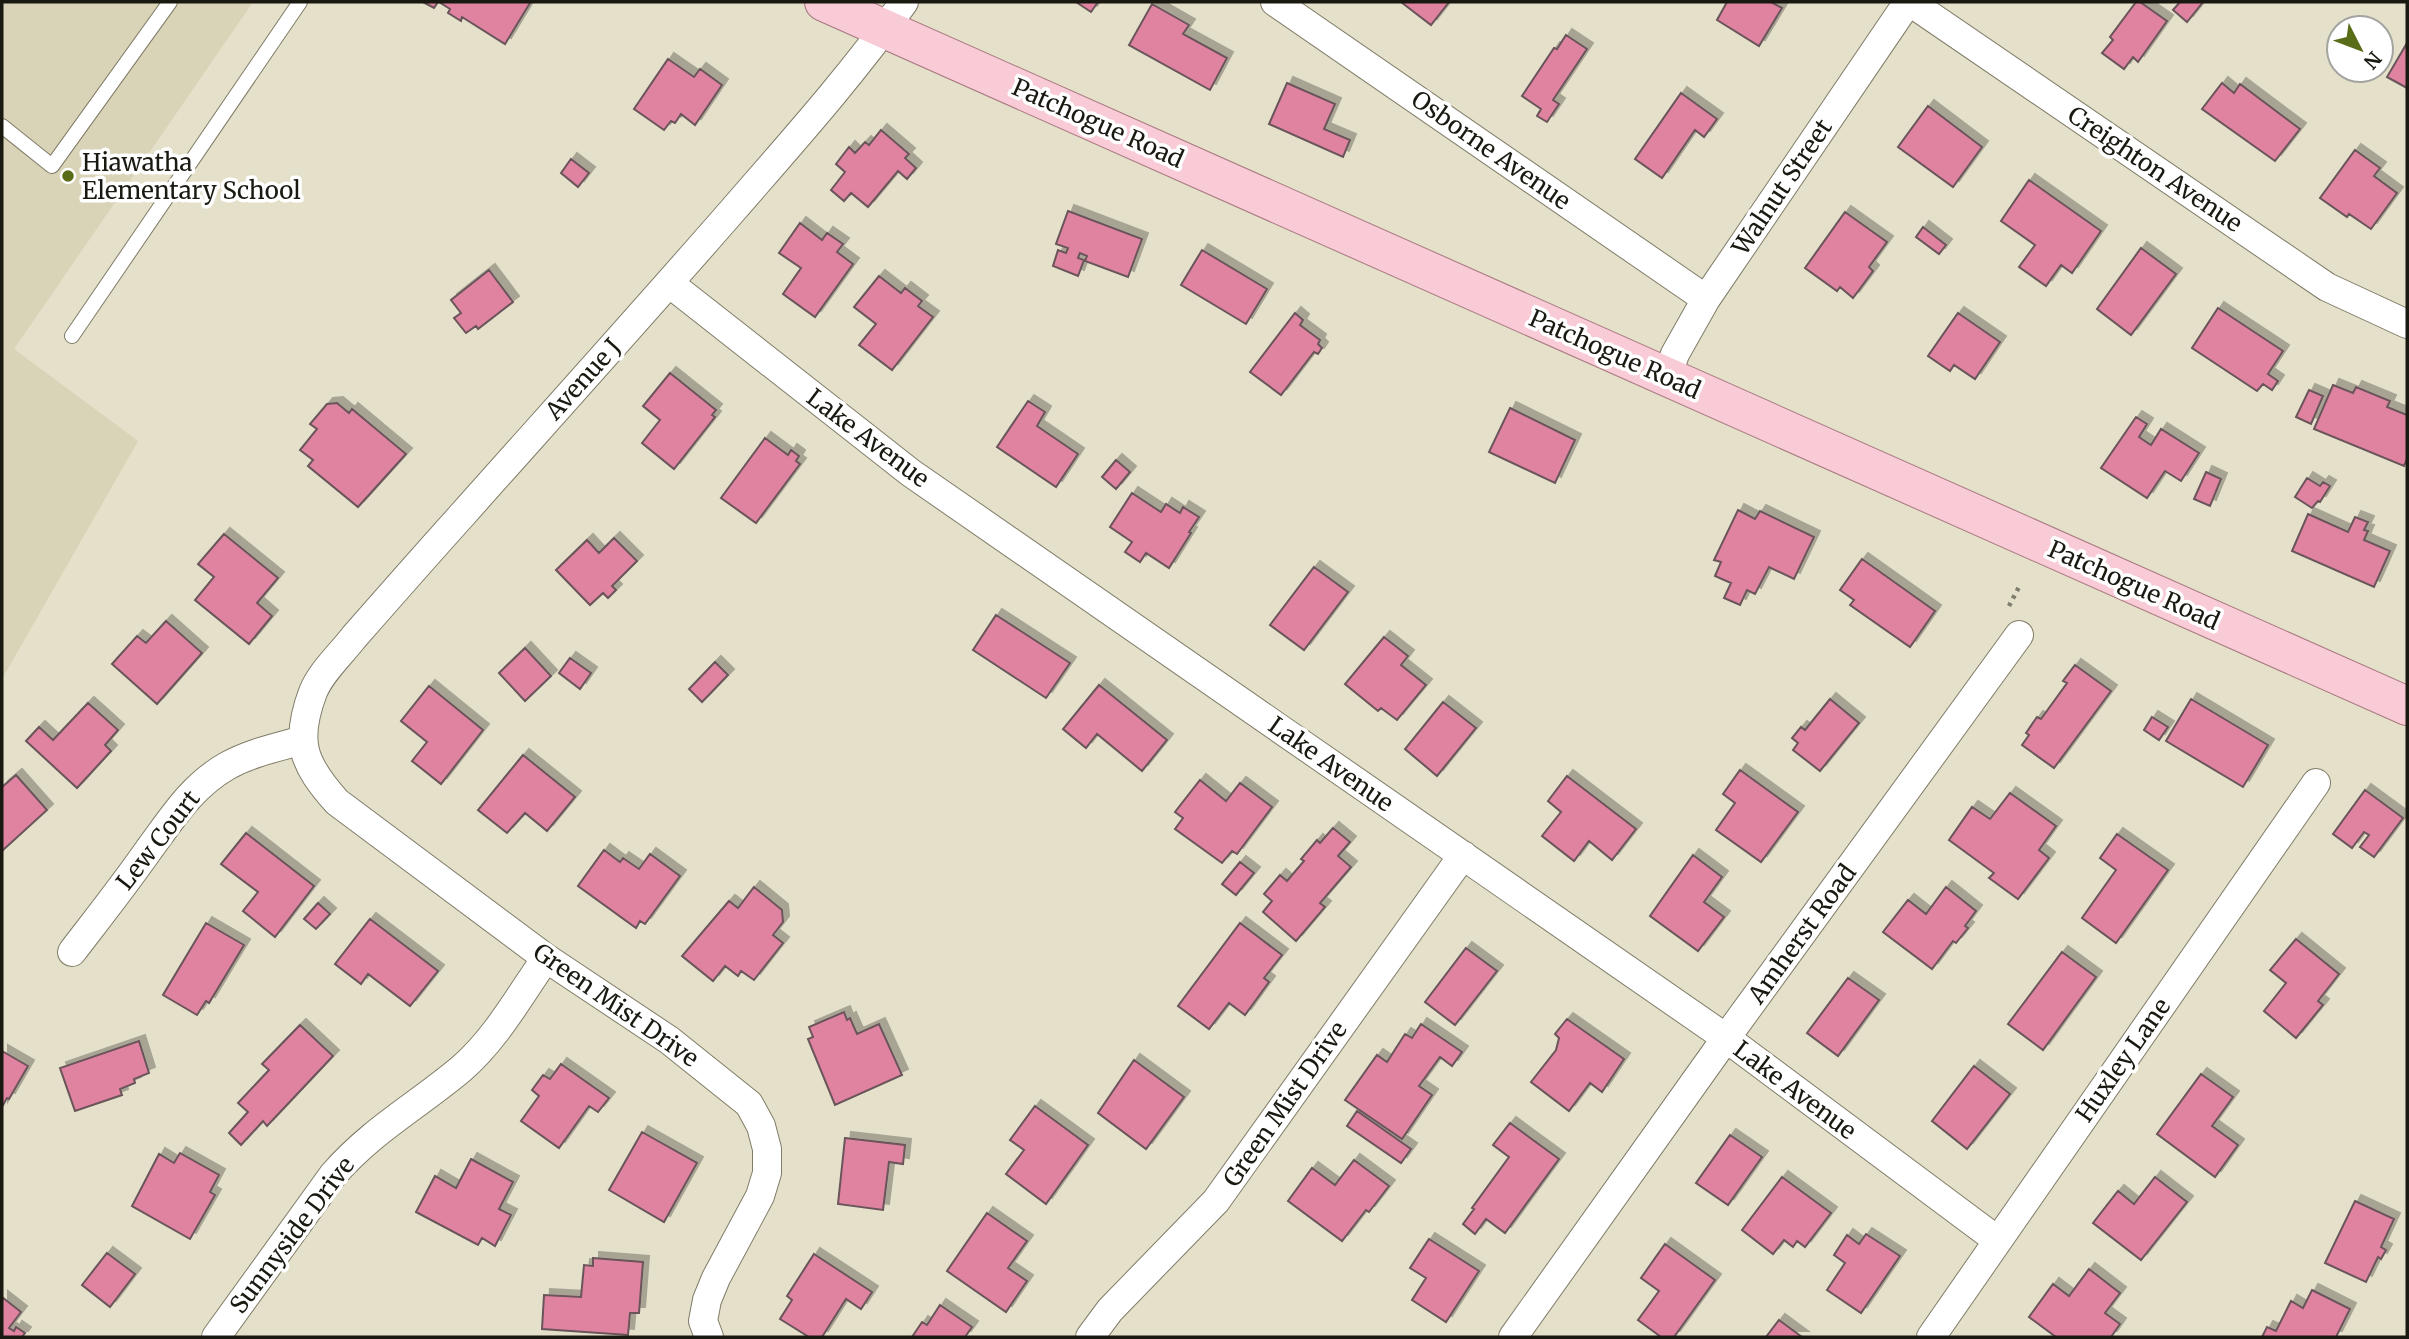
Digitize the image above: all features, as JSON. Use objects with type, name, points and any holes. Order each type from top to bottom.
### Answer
[{"type":"main road","name":"Patchogue Road","points":[[824,2],[895,15],[1667,377],[2407,706]]},
{"type":"street","name":"Osborne Avenue","points":[[1275,2],[1706,299]]},
{"type":"street","name":"Walnut Street","points":[[1667,377],[1687,329],[1706,299],[1909,2]]},
{"type":"street","name":"Creighton Avenue","points":[[1909,2],[2327,287],[2407,324]]},
{"type":"street","name":"Avenue J","points":[[303,740],[310,701],[315,688],[329,668],[845,82],[895,15]]},
{"type":"street","name":"Lake Avenue","points":[[669,283],[911,473],[1726,1038],[1997,1240]]},
{"type":"street","name":"Amherst Road","points":[[1513,1337],[2019,635]]},
{"type":"street","name":"Lew Court","points":[[72,952],[176,809],[205,781],[228,765],[267,749],[303,740]]},
{"type":"street","name":"Green Mist Drive","points":[[303,740],[307,763],[317,780],[337,802],[546,958],[669,1040],[749,1104],[761,1126],[767,1149],[767,1174],[760,1195],[707,1300],[704,1321],[709,1337]]},
{"type":"street","name":"Huxley Lane","points":[[1931,1337],[2316,783]]},
{"type":"street","name":"Green Mist Drive","points":[[1090,1337],[1110,1310],[1216,1201],[1462,855]]},
{"type":"street","name":"Sunnyside Drive","points":[[216,1337],[340,1166],[354,1150],[460,1069],[480,1050],[546,958]]},
{"type":"lane","points":[[2,126],[52,166],[170,2]]},
{"type":"lane","points":[[72,336],[300,2]]},
{"type":"shaded area","name":"Hiawatha Elementary School","points":[[2,2],[253,2],[14,349],[138,441],[2,679]]},
{"type":"building","points":[[423,2],[438,2],[434,8]]},
{"type":"building","points":[[439,2],[530,3],[505,44],[462,17],[461,21],[448,13],[450,9]]},
{"type":"building","points":[[1076,2],[1098,2],[1091,12]]},
{"type":"building","points":[[1401,2],[1449,2],[1431,25]]},
{"type":"building","points":[[1727,2],[1771,2],[1782,8],[1759,46],[1717,20]]},
{"type":"building","points":[[2136,2],[2167,21],[2138,62],[2133,57],[2124,69],[2102,53],[2113,40],[2110,37]]},
{"type":"building","points":[[2180,2],[2203,2],[2187,22],[2173,10]]},
{"type":"building","points":[[1152,4],[1189,25],[1183,34],[1227,58],[1210,90],[1129,45]]},
{"type":"building","points":[[1566,35],[1587,49],[1553,100],[1559,104],[1547,122],[1537,116],[1541,109],[1522,96],[1554,48],[1557,49]]},
{"type":"building","points":[[2407,43],[2407,88],[2395,81],[2395,63]]},
{"type":"building","points":[[668,59],[694,77],[700,69],[722,85],[695,125],[681,114],[675,123],[671,121],[664,130],[634,109]]},
{"type":"building","points":[[1287,83],[1335,104],[1324,129],[1350,140],[1343,157],[1269,124]]},
{"type":"building","points":[[2222,83],[2234,93],[2240,84],[2300,129],[2275,161],[2202,109]]},
{"type":"building","points":[[1681,93],[1717,119],[1704,137],[1695,130],[1662,178],[1635,159]]},
{"type":"building","points":[[1928,106],[1982,147],[1953,187],[1898,147]]},
{"type":"building","points":[[881,130],[909,154],[905,158],[916,168],[907,179],[898,171],[868,207],[851,193],[844,201],[831,190],[845,172],[836,164],[849,147],[855,153],[865,142],[869,145]]},
{"type":"building","points":[[2355,150],[2380,168],[2374,176],[2397,193],[2371,229],[2349,214],[2347,217],[2320,198]]},
{"type":"building","points":[[571,159],[589,173],[578,187],[561,173]]},
{"type":"building","points":[[2029,180],[2101,231],[2072,273],[2061,265],[2046,286],[2019,267],[2035,245],[2001,221]]},
{"type":"building","points":[[1068,211],[1142,239],[1128,277],[1085,261],[1087,256],[1080,253],[1078,258],[1084,260],[1078,276],[1053,266],[1058,250],[1066,253],[1068,248],[1056,244]]},
{"type":"building","points":[[1845,212],[1887,242],[1869,267],[1873,271],[1853,298],[1840,287],[1837,291],[1805,268]]},
{"type":"building","points":[[800,223],[822,240],[827,233],[843,244],[837,252],[853,264],[815,317],[783,294],[801,268],[779,253]]},
{"type":"building","points":[[1923,227],[1946,245],[1939,254],[1916,237]]},
{"type":"building","points":[[2141,248],[2176,274],[2131,335],[2097,309]]},
{"type":"building","points":[[1202,250],[1267,289],[1246,324],[1181,285]]},
{"type":"building","points":[[489,270],[513,302],[478,329],[476,326],[466,333],[454,318],[461,313],[451,300]]},
{"type":"building","points":[[879,276],[901,293],[905,288],[922,301],[918,306],[933,317],[892,370],[859,345],[876,324],[854,307]]},
{"type":"building","points":[[2218,308],[2283,351],[2268,374],[2278,381],[2272,390],[2263,384],[2257,391],[2192,348]]},
{"type":"building","points":[[1295,313],[1303,320],[1300,325],[1320,340],[1318,344],[1322,348],[1318,354],[1314,352],[1281,395],[1250,372]]},
{"type":"building","points":[[1958,313],[2000,342],[1975,379],[1954,365],[1950,371],[1928,356]]},
{"type":"building","points":[[670,373],[716,410],[712,415],[715,417],[674,469],[642,443],[660,420],[643,406]]},
{"type":"building","points":[[2333,385],[2353,393],[2356,387],[2390,401],[2387,407],[2407,415],[2407,459],[2404,466],[2314,429]]},
{"type":"building","points":[[2309,390],[2323,396],[2311,424],[2296,417]]},
{"type":"building","points":[[1028,401],[1045,412],[1037,426],[1078,454],[1056,487],[997,447]]},
{"type":"building","points":[[337,403],[349,413],[352,409],[406,454],[358,507],[308,466],[313,460],[300,450],[317,429],[310,424],[327,404]]},
{"type":"building","points":[[1510,408],[1575,440],[1555,483],[1489,452]]},
{"type":"building","points":[[2136,417],[2147,424],[2139,437],[2151,445],[2161,429],[2199,453],[2181,481],[2165,471],[2147,498],[2101,468]]},
{"type":"building","points":[[765,438],[788,455],[791,450],[799,456],[796,461],[800,464],[756,523],[721,498]]},
{"type":"building","points":[[1116,460],[1130,472],[1116,489],[1102,477]]},
{"type":"building","points":[[2206,472],[2221,479],[2210,506],[2194,499]]},
{"type":"building","points":[[2307,478],[2320,486],[2323,482],[2330,486],[2320,502],[2312,508],[2295,497]]},
{"type":"building","points":[[1132,493],[1161,512],[1166,504],[1180,513],[1183,507],[1199,517],[1169,568],[1146,553],[1140,562],[1125,552],[1132,542],[1110,527]]},
{"type":"building","points":[[1738,510],[1755,519],[1760,511],[1814,537],[1794,579],[1769,567],[1755,594],[1747,590],[1740,605],[1724,598],[1731,583],[1715,576],[1721,562],[1714,560]]},
{"type":"building","points":[[2308,514],[2348,532],[2355,517],[2368,522],[2364,530],[2368,531],[2364,540],[2390,551],[2374,587],[2292,551]]},
{"type":"building","points":[[224,534],[278,578],[257,603],[272,616],[249,644],[195,600],[214,577],[198,564]]},
{"type":"building","points":[[614,538],[637,561],[612,586],[616,590],[608,598],[603,593],[590,605],[556,570],[587,540],[599,553]]},
{"type":"building","points":[[1862,559],[1935,611],[1910,647],[1850,605],[1854,600],[1840,590]]},
{"type":"building","points":[[1314,567],[1348,592],[1304,650],[1270,625]]},
{"type":"building","points":[[996,615],[1070,663],[1046,698],[973,650]]},
{"type":"building","points":[[166,621],[202,653],[157,704],[112,664],[137,636],[146,643]]},
{"type":"building","points":[[1384,637],[1408,656],[1401,665],[1426,685],[1397,720],[1381,708],[1378,711],[1345,684]]},
{"type":"building","points":[[525,648],[551,676],[525,701],[499,673]]},
{"type":"building","points":[[570,658],[591,673],[580,689],[559,673]]},
{"type":"building","points":[[715,662],[728,675],[702,702],[689,689]]},
{"type":"building","points":[[2075,665],[2111,691],[2054,768],[2022,745],[2029,735],[2026,733],[2037,717],[2041,719],[2067,683],[2063,681]]},
{"type":"building","points":[[1099,685],[1167,740],[1142,771],[1097,734],[1086,748],[1063,729]]},
{"type":"building","points":[[429,686],[483,730],[441,784],[412,761],[427,742],[401,721]]},
{"type":"building","points":[[1830,699],[1859,723],[1820,771],[1793,750],[1798,743],[1792,738],[1801,727],[1805,730]]},
{"type":"building","points":[[2191,699],[2268,745],[2243,787],[2166,741]]},
{"type":"building","points":[[1443,702],[1476,728],[1437,776],[1405,749]]},
{"type":"building","points":[[88,703],[118,730],[105,745],[111,751],[77,788],[26,741],[39,727],[53,740]]},
{"type":"building","points":[[2152,717],[2168,727],[2159,740],[2144,730]]},
{"type":"building","points":[[523,755],[575,797],[547,831],[525,813],[507,833],[478,810]]},
{"type":"building","points":[[1740,770],[1798,812],[1761,862],[1716,830],[1735,803],[1723,794]]},
{"type":"building","points":[[16,775],[47,810],[2,851],[2,787]]},
{"type":"building","points":[[1567,776],[1636,829],[1612,860],[1589,841],[1574,861],[1542,836],[1561,812],[1548,801]]},
{"type":"building","points":[[1200,780],[1226,801],[1240,783],[1272,807],[1237,854],[1232,851],[1222,863],[1175,829],[1183,818],[1175,812]]},
{"type":"building","points":[[2365,790],[2403,818],[2374,857],[2360,847],[2369,835],[2364,832],[2352,848],[2333,834]]},
{"type":"building","points":[[2010,793],[2056,826],[2039,850],[2049,858],[2018,899],[1989,878],[1994,873],[1949,840],[1972,807],[1990,819]]},
{"type":"building","points":[[1333,828],[1350,842],[1338,856],[1351,867],[1320,903],[1325,907],[1296,941],[1263,912],[1272,901],[1264,894],[1280,875],[1287,881],[1317,840],[1320,843]]},
{"type":"building","points":[[246,833],[314,886],[275,937],[243,911],[258,892],[221,864]]},
{"type":"building","points":[[2117,834],[2168,870],[2116,943],[2082,918],[2116,870],[2100,858]]},
{"type":"building","points":[[604,850],[620,862],[623,858],[639,869],[650,854],[680,876],[645,924],[640,921],[636,928],[578,886]]},
{"type":"building","points":[[1693,855],[1722,877],[1704,902],[1724,917],[1698,951],[1650,916]]},
{"type":"building","points":[[1240,862],[1254,873],[1236,895],[1222,884]]},
{"type":"building","points":[[754,887],[782,910],[783,922],[773,935],[783,943],[754,980],[741,971],[738,976],[725,966],[713,981],[682,956],[729,901],[738,908]]},
{"type":"building","points":[[1946,887],[1976,911],[1965,926],[1968,928],[1956,943],[1953,941],[1932,969],[1883,932],[1908,900],[1926,914]]},
{"type":"building","points":[[318,903],[330,914],[316,929],[304,919]]},
{"type":"building","points":[[370,919],[438,971],[410,1006],[368,974],[361,984],[335,964]]},
{"type":"building","points":[[206,923],[244,945],[209,1003],[206,1001],[197,1015],[163,995]]},
{"type":"building","points":[[1240,923],[1282,955],[1264,978],[1269,982],[1245,1015],[1229,1003],[1209,1029],[1178,1006]]},
{"type":"building","points":[[2296,939],[2339,974],[2318,1001],[2323,1005],[2296,1038],[2264,1011],[2286,983],[2270,970]]},
{"type":"building","points":[[1466,948],[1497,971],[1455,1025],[1425,1002]]},
{"type":"building","points":[[2062,952],[2096,977],[2043,1050],[2008,1024]]},
{"type":"building","points":[[1848,978],[1879,1000],[1838,1056],[1807,1033]]},
{"type":"building","points":[[844,1012],[847,1020],[850,1018],[857,1034],[879,1024],[902,1075],[835,1105],[808,1039],[813,1037],[809,1027]]},
{"type":"building","points":[[1567,1019],[1624,1059],[1602,1092],[1590,1083],[1569,1111],[1531,1082],[1556,1050],[1559,1038],[1555,1034]]},
{"type":"building","points":[[1421,1024],[1462,1052],[1452,1066],[1440,1057],[1419,1086],[1432,1095],[1402,1139],[1345,1100],[1377,1055],[1387,1062],[1405,1034],[1412,1038]]},
{"type":"building","points":[[300,1025],[333,1056],[267,1126],[263,1121],[241,1145],[229,1133],[248,1112],[238,1103],[269,1070],[262,1064]]},
{"type":"building","points":[[139,1041],[149,1073],[120,1089],[122,1095],[75,1111],[60,1068]]},
{"type":"building","points":[[2,1051],[28,1066],[2,1107]]},
{"type":"building","points":[[1134,1060],[1184,1097],[1146,1149],[1098,1113]]},
{"type":"building","points":[[561,1064],[609,1098],[598,1112],[589,1106],[559,1148],[521,1121],[539,1096],[532,1090],[543,1075],[550,1079]]},
{"type":"building","points":[[1974,1066],[2010,1094],[1967,1149],[1932,1121]]},
{"type":"building","points":[[2201,1074],[2233,1097],[2212,1126],[2238,1145],[2215,1177],[2157,1134]]},
{"type":"building","points":[[1035,1106],[1088,1145],[1046,1204],[1006,1174],[1024,1150],[1010,1140]]},
{"type":"building","points":[[1357,1111],[1411,1149],[1401,1163],[1347,1126]]},
{"type":"building","points":[[1510,1123],[1559,1159],[1505,1233],[1486,1219],[1475,1234],[1463,1224],[1509,1157],[1493,1145]]},
{"type":"building","points":[[642,1132],[697,1163],[664,1222],[609,1190]]},
{"type":"building","points":[[1730,1135],[1762,1157],[1728,1205],[1696,1183]]},
{"type":"building","points":[[845,1138],[905,1145],[903,1164],[889,1162],[883,1210],[838,1204]]},
{"type":"building","points":[[180,1153],[219,1175],[210,1192],[215,1195],[190,1239],[132,1206],[159,1154],[174,1163]]},
{"type":"building","points":[[471,1159],[513,1182],[499,1209],[511,1215],[495,1246],[482,1238],[478,1245],[416,1212],[435,1176],[456,1188]]},
{"type":"building","points":[[1354,1160],[1389,1186],[1342,1241],[1288,1201],[1312,1168],[1335,1185]]},
{"type":"building","points":[[1782,1177],[1831,1213],[1805,1247],[1797,1241],[1793,1247],[1784,1240],[1773,1254],[1742,1230]]},
{"type":"building","points":[[2155,1177],[2187,1202],[2141,1260],[2093,1223],[2118,1191],[2134,1204]]},
{"type":"building","points":[[2355,1201],[2394,1219],[2381,1247],[2386,1250],[2381,1259],[2378,1257],[2366,1282],[2325,1263]]},
{"type":"building","points":[[987,1213],[1027,1241],[1008,1268],[1027,1281],[1006,1312],[947,1271]]},
{"type":"building","points":[[1866,1234],[1900,1256],[1861,1313],[1827,1290],[1845,1263],[1834,1255],[1847,1235],[1859,1244]]},
{"type":"building","points":[[1429,1239],[1479,1271],[1446,1322],[1412,1300],[1426,1278],[1410,1268]]},
{"type":"building","points":[[1665,1244],[1715,1280],[1674,1337],[1661,1337],[1638,1320],[1659,1291],[1641,1278]]},
{"type":"building","points":[[107,1253],[135,1274],[110,1307],[82,1285]]},
{"type":"building","points":[[814,1254],[872,1292],[861,1309],[846,1299],[822,1337],[809,1337],[780,1319],[792,1300],[787,1296]]},
{"type":"building","points":[[593,1258],[643,1262],[639,1313],[630,1313],[628,1335],[542,1329],[544,1295],[581,1297],[584,1265],[593,1266]]},
{"type":"building","points":[[2089,1269],[2120,1293],[2105,1313],[2120,1324],[2111,1337],[2056,1337],[2029,1317],[2053,1284],[2069,1296]]},
{"type":"building","points":[[2312,1290],[2350,1309],[2336,1337],[2262,1337],[2267,1327],[2276,1331],[2291,1301],[2303,1308]]},
{"type":"building","points":[[2,1297],[21,1312],[9,1328],[14,1331],[16,1327],[25,1333],[22,1337],[2,1337]]},
{"type":"building","points":[[940,1305],[972,1327],[965,1337],[912,1337],[922,1322],[927,1325]]},
{"type":"building","points":[[1779,1320],[1802,1337],[1766,1337]]},
{"type":"place","name":"Hiawatha Elementary School","points":[[68,176]]}]
